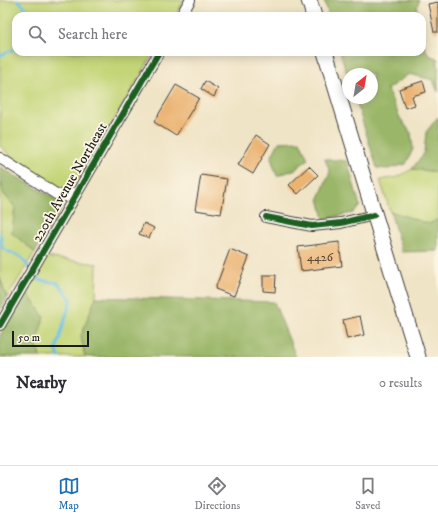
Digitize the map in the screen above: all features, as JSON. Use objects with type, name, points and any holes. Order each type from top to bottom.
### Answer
[{"type":"main road","points":[[309,0],[313,12]]},
{"type":"main road","points":[[326,56],[418,357]]},
{"type":"street","points":[[183,12],[190,0]]},
{"type":"street","name":"220th Avenue Northeast","points":[[0,325],[76,192],[157,56]]},
{"type":"street","points":[[0,158],[56,194],[66,196],[76,192]]},
{"type":"street","points":[[266,217],[312,226],[341,223],[374,214]]},
{"type":"green space","points":[[0,0],[184,0],[177,12],[12,12],[12,56],[152,56],[79,180],[68,187],[59,189],[21,165],[0,146]]},
{"type":"green space","points":[[324,0],[419,0],[416,12],[328,12]]},
{"type":"green space","points":[[426,49],[429,55],[438,59],[438,92],[433,80],[409,74],[387,89],[400,118],[411,133],[413,149],[406,164],[388,169],[377,168],[357,104],[378,104],[378,68],[345,68],[341,56],[426,56]]},
{"type":"green space","points":[[438,117],[438,172],[412,169],[424,153],[426,132]]},
{"type":"green space","points":[[300,141],[308,159],[296,169],[277,176],[271,158],[279,142]]},
{"type":"green space","points":[[325,159],[347,161],[360,206],[353,213],[324,219],[319,198],[330,172]]},
{"type":"green space","points":[[0,167],[64,204],[35,252],[12,233],[15,207],[3,193]]},
{"type":"green space","points":[[412,169],[438,172],[438,219],[429,224],[390,211],[380,180],[398,177]]},
{"type":"green space","points":[[0,170],[3,193],[15,207],[12,233],[35,252],[7,298],[0,278]]},
{"type":"green space","points":[[390,211],[429,224],[438,219],[438,251],[402,252]]},
{"type":"green space","points":[[45,257],[97,264],[96,297],[81,336],[85,357],[40,357],[36,344],[44,317],[25,290]]},
{"type":"green space","points":[[0,278],[7,298],[0,310]]},
{"type":"green space","points":[[25,290],[44,317],[36,344],[40,357],[0,357],[0,335]]},
{"type":"green space","points":[[96,297],[274,302],[296,357],[85,357],[81,336]]},
{"type":"building","points":[[438,2],[438,32],[434,32],[428,4]]},
{"type":"building","points":[[205,81],[218,89],[214,97],[201,89]]},
{"type":"building","points":[[423,81],[426,92],[412,96],[415,105],[405,108],[399,89]]},
{"type":"building","points":[[176,85],[199,98],[176,136],[154,122]]},
{"type":"building","points":[[256,135],[270,144],[253,174],[238,165]]},
{"type":"building","points":[[309,166],[318,175],[298,194],[289,185]]},
{"type":"building","points":[[201,175],[227,179],[221,214],[195,210]]},
{"type":"building","points":[[144,223],[154,228],[149,238],[139,234]]},
{"type":"building","points":[[339,242],[342,266],[301,271],[298,247]]},
{"type":"building","points":[[230,249],[249,257],[234,296],[215,289]]},
{"type":"building","points":[[263,275],[276,275],[275,292],[263,291]]},
{"type":"building","points":[[360,316],[364,335],[347,339],[343,320]]},
{"type":"waterway","points":[[18,0],[29,12]]},
{"type":"waterway","points":[[0,56],[12,50]]},
{"type":"waterway","points":[[0,234],[3,249],[21,257],[39,280],[58,283],[71,299],[56,350],[59,357]]},
{"type":"cycle path","points":[[0,325],[157,56]]},
{"type":"cycle path","points":[[266,217],[312,226],[341,223],[374,215]]}]
